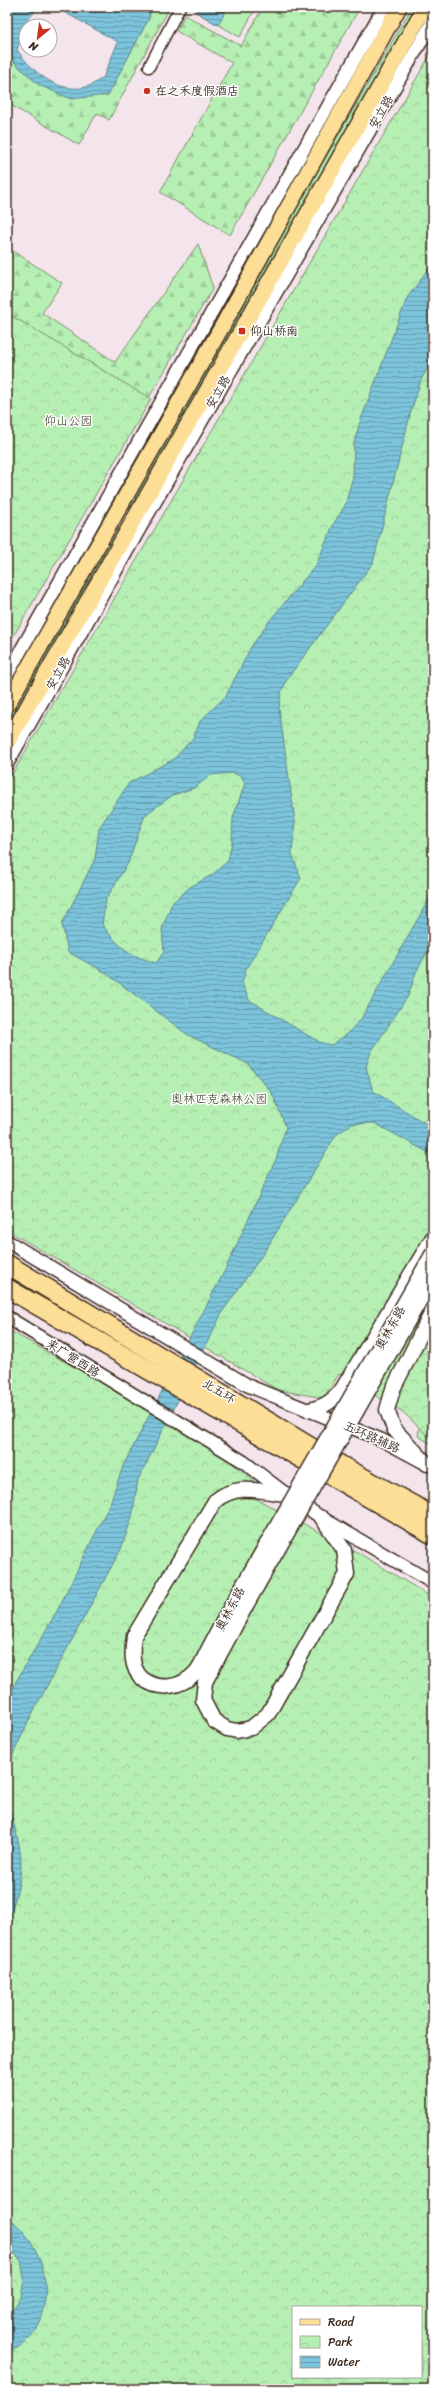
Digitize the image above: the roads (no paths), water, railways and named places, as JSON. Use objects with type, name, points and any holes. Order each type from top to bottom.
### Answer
[{"type":"highway","name":"北五环","points":[[7,1264],[153,1351],[202,1391],[433,1535]]},
{"type":"highway","name":"北五环","points":[[7,1288],[144,1368],[202,1391],[433,1516]]},
{"type":"main road","points":[[7,705],[220,330],[400,7]]},
{"type":"main road","name":"安立路","points":[[7,743],[425,7]]},
{"type":"main road","points":[[309,1410],[320,1408],[331,1402],[341,1391],[358,1360],[433,1237]]},
{"type":"main road","name":"奥林东路","points":[[322,1518],[344,1550],[347,1574],[268,1714],[251,1728],[237,1731],[226,1729],[214,1721],[203,1700],[205,1682],[245,1595],[433,1253]]},
{"type":"main road","name":"奥林东路","points":[[286,1494],[247,1490],[226,1492],[215,1502],[134,1636],[131,1652],[134,1666],[140,1678],[152,1686],[163,1688],[179,1684],[196,1673],[245,1595],[433,1276]]},
{"type":"main road","points":[[430,1465],[394,1429],[387,1410],[393,1389],[433,1310]]},
{"type":"main road","points":[[358,1360],[362,1373],[386,1390],[393,1389]]},
{"type":"street","points":[[149,67],[180,7]]},
{"type":"street","points":[[7,675],[384,7]]},
{"type":"street","name":"安立路","points":[[7,764],[144,521],[433,21]]},
{"type":"street","name":"五环路辅路","points":[[7,1241],[249,1386],[382,1440],[430,1465]]},
{"type":"street","name":"来广营西路","points":[[7,1317],[244,1462],[286,1494],[322,1518],[433,1582]]},
{"type":"water","points":[[7,7],[39,7],[29,18],[18,18],[18,58],[23,58],[38,73],[55,84],[75,88],[88,86],[103,78],[118,42],[55,7],[151,7],[149,18],[108,95],[71,99],[39,85],[14,62],[7,37]]},
{"type":"water","points":[[199,7],[228,7],[218,25],[196,12]]},
{"type":"water","points":[[433,263],[433,358],[421,380],[411,411],[373,563],[287,679],[281,693],[279,708],[295,821],[292,854],[301,878],[246,969],[242,983],[249,1000],[319,1042],[331,1045],[346,1035],[361,1019],[433,892],[433,942],[416,972],[408,996],[371,1052],[366,1067],[373,1091],[433,1128],[433,1155],[374,1123],[352,1124],[336,1135],[263,1254],[223,1311],[138,1480],[132,1517],[121,1549],[33,1712],[7,1767],[7,1697],[57,1611],[110,1504],[123,1466],[225,1270],[276,1159],[286,1127],[272,1093],[248,1064],[188,1035],[106,973],[68,952],[62,924],[95,859],[99,828],[129,783],[174,759],[194,737],[200,721],[226,696],[251,647],[270,620],[316,565],[334,523],[345,506],[353,476],[354,443],[360,422],[407,298]],"holes":[[[233,773],[242,777],[245,783],[233,818],[232,842],[228,861],[212,875],[190,887],[172,903],[162,929],[164,952],[156,963],[131,953],[119,944],[102,924],[106,899],[128,863],[145,815],[173,795],[194,788],[211,775]]]},
{"type":"water","points":[[7,1802],[17,1836],[21,1862],[18,1889],[7,1923]]},
{"type":"water","points":[[7,2216],[18,2226],[35,2249],[41,2262],[46,2290],[44,2305],[35,2331],[23,2344],[7,2354],[7,2311],[11,2312],[21,2297],[24,2278],[21,2261],[7,2243]]},
{"type":"place","name":"在之禾度假酒店","points":[[147,91]]},
{"type":"place","name":"仰山桥南","points":[[242,331]]},
{"type":"park label","name":"仰山公园","points":[[68,421]]},
{"type":"park label","name":"奥林匹克森林公园","points":[[219,1099]]}]
